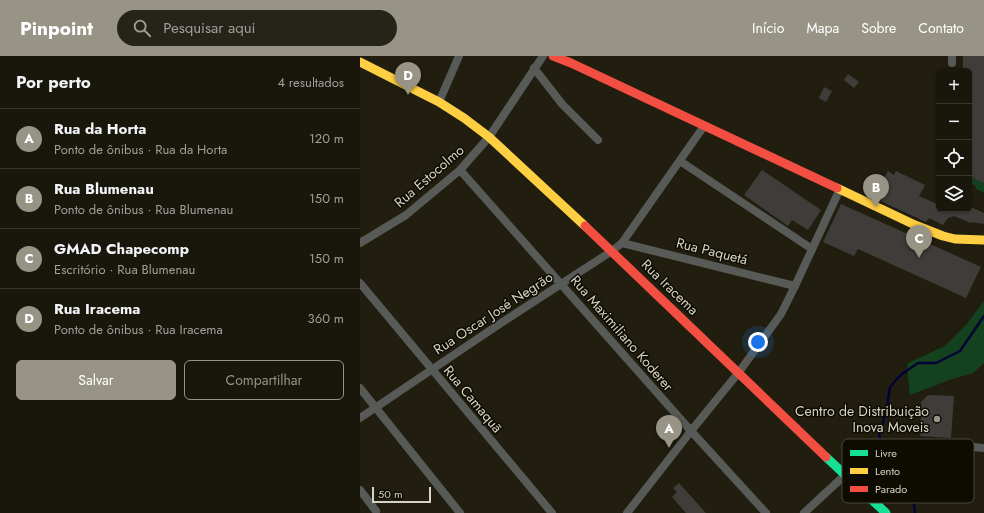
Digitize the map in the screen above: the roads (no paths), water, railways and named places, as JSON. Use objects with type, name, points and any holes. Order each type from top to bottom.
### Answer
[{"type":"street","points":[[439,102],[459,56]]},
{"type":"street","name":"Rua Estocolmo","points":[[360,243],[406,214],[460,170],[489,137],[543,56]]},
{"type":"street","points":[[553,56],[578,66],[931,232],[955,239],[984,240]]},
{"type":"street","name":"Rua Iracema","points":[[360,62],[439,102],[464,118],[489,137],[612,251],[842,472]]},
{"type":"street","points":[[534,68],[562,104],[598,140]]},
{"type":"street","name":"Rua Oscar José Negrão","points":[[360,418],[622,244],[704,126]]},
{"type":"street","points":[[680,161],[812,249]]},
{"type":"street","name":"Rua Maximiliano Koderer","points":[[460,170],[691,432],[766,513]]},
{"type":"street","points":[[627,513],[739,372],[781,314],[840,189]]},
{"type":"street","name":"Rua Paquetá","points":[[622,244],[795,286]]},
{"type":"street","name":"Rua Camaquã","points":[[360,283],[552,513]]},
{"type":"street","points":[[360,388],[460,513]]},
{"type":"street","points":[[974,447],[984,448]]},
{"type":"street","points":[[804,513],[842,478]]},
{"type":"street","points":[[360,490],[376,511]]},
{"type":"street","name":"Rua Iracema","points":[[875,503],[886,513]]},
{"type":"waterway","points":[[880,439],[879,431],[882,427],[890,387],[902,374],[918,363],[936,363],[960,351],[984,316]]},
{"type":"waterway","points":[[914,503],[915,513]]},
{"type":"place","name":"Rua Iracema","points":[[408,95]]},
{"type":"place","name":"Rua Blumenau","points":[[876,207]]},
{"type":"place","name":"GMAD Chapecomp","points":[[919,258]]},
{"type":"place","name":"Centro de Distribuição Inova Moveis","points":[[937,419]]},
{"type":"place","name":"Rua da Horta","points":[[669,448]]}]
